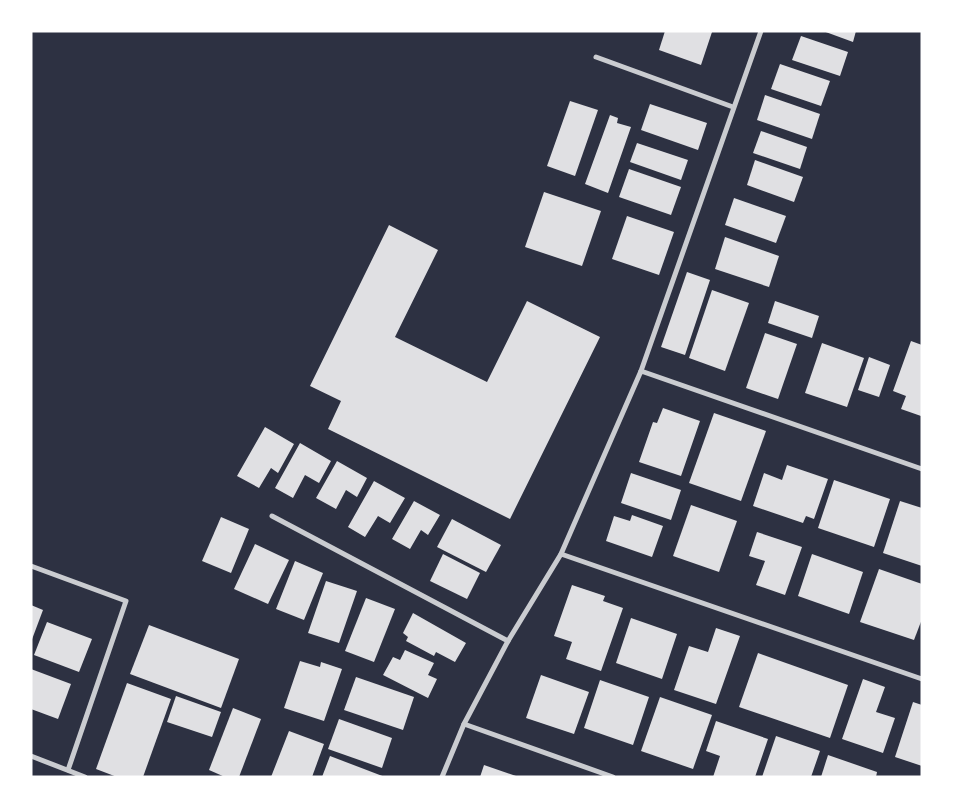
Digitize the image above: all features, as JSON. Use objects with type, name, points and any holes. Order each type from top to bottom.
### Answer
[{"type":"street","points":[[442,777],[464,724],[508,641],[561,554],[641,371],[761,31]]},
{"type":"street","points":[[596,57],[733,107]]},
{"type":"street","points":[[641,371],[922,469]]},
{"type":"street","points":[[272,516],[508,641]]},
{"type":"street","points":[[561,554],[922,679]]},
{"type":"street","points":[[31,566],[126,601],[68,770]]},
{"type":"street","points":[[464,724],[613,777]]},
{"type":"street","points":[[31,756],[85,777]]},
{"type":"building","points":[[665,31],[712,32],[701,65],[659,50]]},
{"type":"building","points":[[823,31],[856,31],[853,42]]},
{"type":"building","points":[[801,36],[848,52],[840,76],[792,60]]},
{"type":"building","points":[[780,64],[830,81],[821,106],[771,89]]},
{"type":"building","points":[[765,95],[820,114],[812,139],[757,120]]},
{"type":"building","points":[[570,101],[598,110],[575,176],[547,166]]},
{"type":"building","points":[[650,104],[707,123],[698,150],[641,130]]},
{"type":"building","points":[[610,115],[618,118],[617,123],[631,127],[608,193],[585,184]]},
{"type":"building","points":[[761,131],[807,147],[800,169],[753,153]]},
{"type":"building","points":[[637,143],[688,160],[681,180],[630,162]]},
{"type":"building","points":[[755,160],[803,177],[794,202],[747,185]]},
{"type":"building","points":[[629,169],[681,187],[671,215],[619,197]]},
{"type":"building","points":[[544,192],[601,211],[582,266],[525,247]]},
{"type":"building","points":[[734,198],[786,216],[776,243],[725,225]]},
{"type":"building","points":[[627,216],[674,232],[659,275],[612,259]]},
{"type":"building","points":[[389,225],[438,250],[395,337],[487,382],[527,301],[600,337],[510,519],[328,429],[341,401],[310,386]]},
{"type":"building","points":[[725,237],[779,256],[769,287],[715,269]]},
{"type":"building","points":[[687,272],[710,280],[685,355],[661,347]]},
{"type":"building","points":[[712,290],[749,303],[725,371],[689,358]]},
{"type":"building","points":[[775,301],[819,316],[812,338],[768,323]]},
{"type":"building","points":[[765,333],[797,344],[778,399],[746,388]]},
{"type":"building","points":[[911,341],[922,345],[921,416],[901,409],[906,396],[893,391]]},
{"type":"building","points":[[822,343],[864,358],[847,407],[805,393]]},
{"type":"building","points":[[869,357],[890,365],[879,397],[858,390]]},
{"type":"building","points":[[663,408],[700,421],[681,476],[639,462],[653,422],[657,423]]},
{"type":"building","points":[[714,413],[766,431],[741,501],[689,483]]},
{"type":"building","points":[[265,427],[294,444],[278,473],[271,468],[259,488],[237,476]]},
{"type":"building","points":[[300,443],[331,461],[319,483],[305,475],[293,498],[275,488]]},
{"type":"building","points":[[337,461],[367,478],[357,497],[346,490],[336,509],[316,498]]},
{"type":"building","points":[[787,465],[828,479],[814,519],[806,516],[803,523],[753,506],[764,473],[782,480]]},
{"type":"building","points":[[631,473],[681,490],[671,520],[621,503]]},
{"type":"building","points":[[834,480],[890,499],[874,547],[818,528]]},
{"type":"building","points":[[374,481],[405,498],[390,523],[378,516],[365,537],[348,527]]},
{"type":"building","points":[[414,501],[440,515],[428,535],[421,530],[410,549],[392,539]]},
{"type":"building","points":[[900,501],[922,508],[922,566],[883,553]]},
{"type":"building","points":[[691,505],[737,521],[719,572],[673,556]]},
{"type":"building","points":[[632,515],[663,526],[652,557],[606,541],[614,516],[630,521]]},
{"type":"building","points":[[221,517],[249,529],[231,573],[202,561]]},
{"type":"building","points":[[452,519],[501,545],[486,572],[437,547]]},
{"type":"building","points":[[757,532],[802,547],[785,595],[756,585],[765,561],[749,556]]},
{"type":"building","points":[[255,544],[289,560],[268,604],[234,589]]},
{"type":"building","points":[[443,554],[480,573],[467,599],[430,581]]},
{"type":"building","points":[[812,554],[863,572],[849,614],[798,596]]},
{"type":"building","points":[[295,561],[323,573],[304,620],[276,609]]},
{"type":"building","points":[[879,569],[922,584],[922,619],[914,640],[860,622]]},
{"type":"building","points":[[326,581],[357,591],[339,643],[308,633]]},
{"type":"building","points":[[572,585],[605,596],[603,601],[623,608],[601,671],[566,659],[572,642],[554,636]]},
{"type":"building","points":[[366,598],[395,609],[374,662],[345,651]]},
{"type":"building","points":[[31,605],[43,610],[31,642]]},
{"type":"building","points":[[413,613],[466,643],[455,662],[436,652],[434,656],[406,641],[408,637],[403,633]]},
{"type":"building","points":[[631,618],[677,634],[662,679],[616,663]]},
{"type":"building","points":[[47,622],[92,639],[79,672],[34,655]]},
{"type":"building","points":[[149,625],[239,659],[221,708],[130,674]]},
{"type":"building","points":[[716,628],[740,636],[716,704],[674,690],[689,646],[708,652]]},
{"type":"building","points":[[405,650],[434,663],[428,675],[437,679],[428,698],[383,675],[393,657],[400,660]]},
{"type":"building","points":[[758,653],[848,685],[830,738],[739,707]]},
{"type":"building","points":[[300,661],[320,667],[321,662],[342,669],[324,721],[284,708]]},
{"type":"building","points":[[31,669],[71,684],[58,719],[31,709]]},
{"type":"building","points":[[541,675],[589,692],[574,734],[526,718]]},
{"type":"building","points":[[356,677],[414,697],[403,730],[344,710]]},
{"type":"building","points":[[863,679],[885,687],[876,712],[895,718],[883,753],[842,739]]},
{"type":"building","points":[[600,680],[649,697],[633,745],[584,728]]},
{"type":"building","points":[[127,683],[171,699],[143,777],[117,777],[96,769]]},
{"type":"building","points":[[176,696],[221,712],[212,737],[167,722]]},
{"type":"building","points":[[660,697],[712,715],[693,769],[641,751]]},
{"type":"building","points":[[913,702],[922,705],[922,766],[895,757]]},
{"type":"building","points":[[233,708],[261,719],[239,777],[225,777],[209,770]]},
{"type":"building","points":[[339,719],[392,738],[382,768],[328,749]]},
{"type":"building","points":[[716,721],[768,739],[755,777],[713,777],[720,756],[706,751]]},
{"type":"building","points":[[289,731],[324,744],[312,777],[271,777]]},
{"type":"building","points":[[776,736],[820,751],[811,777],[762,777]]},
{"type":"building","points":[[828,755],[877,772],[876,777],[821,777]]},
{"type":"building","points":[[330,756],[385,777],[322,777]]},
{"type":"building","points":[[484,765],[516,776],[516,777],[480,777]]}]
